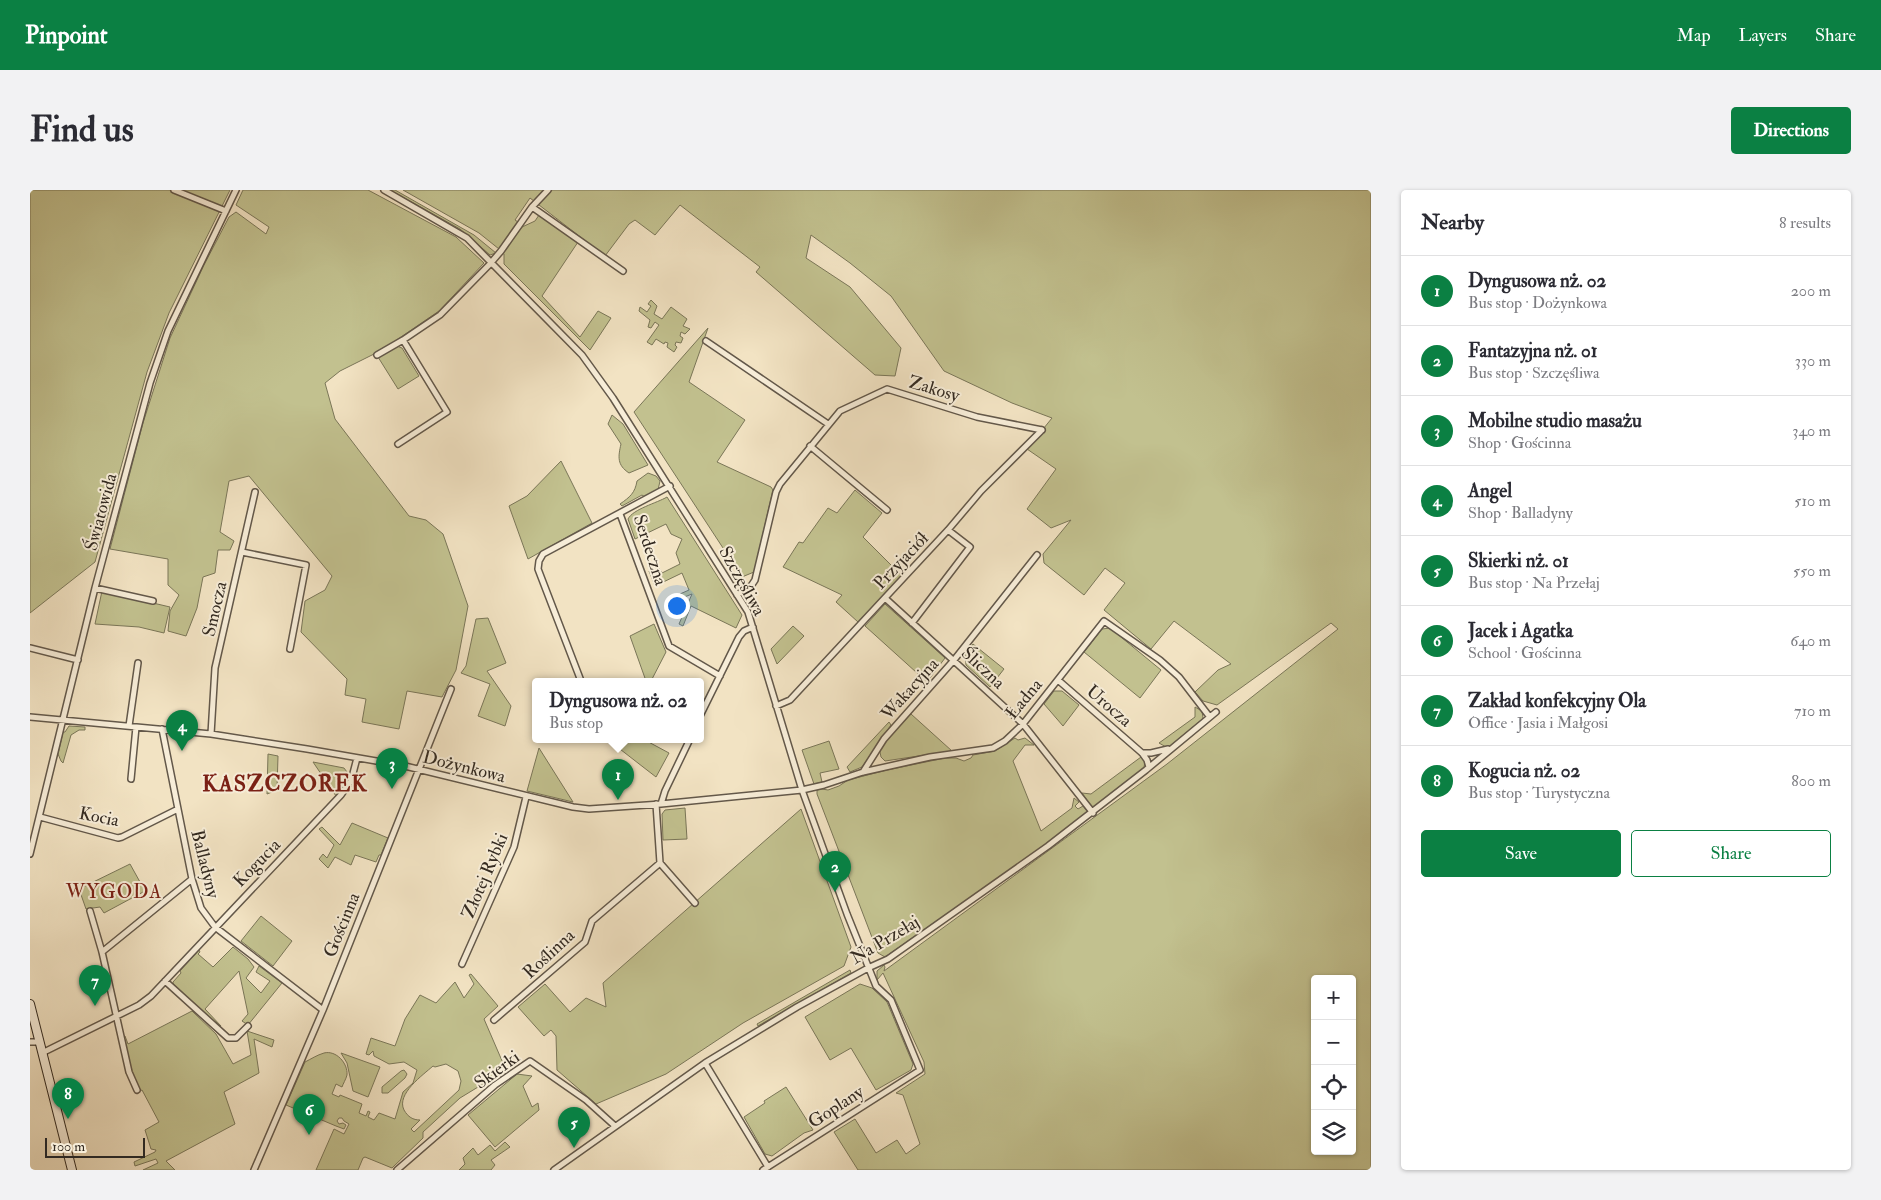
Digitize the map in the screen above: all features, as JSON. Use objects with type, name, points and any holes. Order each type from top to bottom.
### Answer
[{"type":"main road","points":[[30,1004],[72,1170]]},
{"type":"street","points":[[174,190],[226,211]]},
{"type":"street","name":"Światowida","points":[[30,854],[95,588],[150,383],[168,331],[236,190]]},
{"type":"street","name":"Szczęśliwa","points":[[384,190],[464,236],[587,361],[614,398],[748,612],[802,790],[868,968],[876,986],[891,1000],[920,1070]]},
{"type":"street","points":[[377,355],[440,315],[502,251],[532,206],[548,190]]},
{"type":"street","points":[[532,206],[623,271]]},
{"type":"street","points":[[398,444],[449,414],[403,340]]},
{"type":"street","points":[[706,341],[828,424]]},
{"type":"street","name":"Zakosy","points":[[737,595],[751,586],[755,580],[776,492],[780,484],[840,411],[887,389],[976,417],[1042,430]]},
{"type":"street","name":"Przyjaciół","points":[[776,706],[790,700],[948,530],[981,491],[1042,430]]},
{"type":"street","points":[[810,446],[887,510]]},
{"type":"street","name":"Serdeczna","points":[[670,486],[620,514],[668,646],[720,676]]},
{"type":"street","name":"Smocza","points":[[211,734],[215,668],[255,492]]},
{"type":"street","points":[[580,678],[538,570],[539,560],[543,554],[620,514]]},
{"type":"street","points":[[912,623],[970,548],[948,530]]},
{"type":"street","points":[[242,552],[306,565],[290,649]]},
{"type":"street","name":"Wakacyjna","points":[[863,772],[884,738],[954,660],[1037,555]]},
{"type":"street","points":[[95,588],[154,601]]},
{"type":"street","name":"Śliczna","points":[[885,598],[1023,724],[1093,813]]},
{"type":"street","name":"Ładna","points":[[802,790],[863,772],[930,757],[993,748],[1005,741],[1023,724],[1104,621],[1160,660],[1179,677],[1209,716]]},
{"type":"street","points":[[704,708],[740,635],[752,627]]},
{"type":"street","points":[[30,648],[78,660]]},
{"type":"street","points":[[129,726],[138,663]]},
{"type":"street","name":"Urocza","points":[[1058,680],[1142,753],[1149,767]]},
{"type":"street","name":"Gościnna","points":[[254,1170],[323,1010],[451,689]]},
{"type":"street","name":"Na Przełaj","points":[[554,1170],[705,1063],[754,1032],[868,968],[888,959],[1093,813],[1216,712]]},
{"type":"street","name":"Dożynkowa","points":[[30,717],[211,734],[357,758],[419,770],[583,808],[659,804],[802,790]]},
{"type":"street","points":[[131,779],[136,727]]},
{"type":"street","name":"Balladyny","points":[[162,729],[192,879],[201,908],[215,927],[323,1010]]},
{"type":"street","points":[[688,743],[659,804],[660,863],[695,903]]},
{"type":"street","points":[[1142,753],[1158,752],[1172,747]]},
{"type":"street","name":"Kogucia","points":[[42,1053],[145,1001],[341,795],[352,779],[357,758]]},
{"type":"street","name":"Złotej Rybki","points":[[462,964],[514,847],[526,796]]},
{"type":"street","name":"Kocia","points":[[40,817],[118,838],[178,809]]},
{"type":"street","name":"Roślinna","points":[[494,1020],[585,942],[592,921],[660,863]]},
{"type":"street","points":[[102,952],[192,879]]},
{"type":"street","points":[[90,911],[102,952],[115,1017],[129,1072],[137,1090]]},
{"type":"street","points":[[165,981],[228,1038],[237,1038],[248,1026]]},
{"type":"street","points":[[30,1042],[39,1042]]},
{"type":"street","name":"Skierki","points":[[398,1170],[495,1085],[530,1061],[586,1100],[616,1126]]},
{"type":"street","name":"Goplany","points":[[705,1063],[765,1168],[920,1070]]},
{"type":"shaded area","points":[[30,190],[230,190],[169,313],[147,372],[95,562],[30,613]]},
{"type":"shaded area","points":[[243,190],[368,190],[456,237],[484,263],[439,311],[382,350],[340,371],[325,383],[335,419],[409,516],[426,520],[443,534],[468,606],[456,670],[442,697],[407,691],[399,729],[362,722],[366,699],[345,695],[347,679],[301,632],[305,601],[325,590],[332,576],[249,476],[229,481],[220,532],[234,541],[230,550],[218,550],[215,573],[203,577],[197,608],[186,636],[168,631],[170,611],[179,595],[168,585],[168,559],[110,549],[143,423],[170,338],[204,265],[229,217],[236,212],[266,234],[269,227],[236,205]]},
{"type":"shaded area","points":[[390,190],[395,190],[474,235],[496,253],[490,255],[460,229]]},
{"type":"shaded area","points":[[403,190],[1371,190],[1371,1170],[858,1170],[834,1132],[855,1119],[876,1153],[897,1140],[906,1154],[920,1144],[903,1095],[896,1093],[925,1074],[924,1062],[883,973],[877,980],[877,971],[884,965],[884,971],[1167,764],[1338,629],[1331,623],[1217,705],[1203,701],[1195,692],[1218,670],[1231,664],[1174,621],[1151,649],[1104,610],[1125,583],[1105,568],[1084,595],[1044,563],[1043,554],[1071,520],[1051,528],[1027,509],[1056,469],[1027,449],[1052,418],[1012,403],[944,371],[891,296],[811,235],[806,258],[850,287],[901,348],[895,376],[875,375],[756,272],[760,267],[680,205],[655,235],[635,220],[629,224],[605,256],[530,198],[515,220],[518,222],[499,249],[479,233]]},
{"type":"shaded area","points":[[539,215],[578,242],[542,296],[580,337],[598,311],[611,318],[590,350],[504,264],[504,254],[502,253],[522,227],[535,221]]},
{"type":"shaded area","points":[[651,300],[657,306],[654,314],[662,319],[671,307],[687,319],[683,326],[690,329],[685,334],[681,332],[680,336],[683,338],[681,343],[676,342],[675,345],[677,347],[674,352],[667,347],[668,343],[665,342],[664,344],[656,339],[652,345],[647,342],[659,325],[655,322],[651,328],[648,327],[650,320],[639,311],[640,307],[647,312],[651,306],[648,304]]},
{"type":"shaded area","points":[[708,328],[689,382],[745,420],[717,462],[771,487],[773,490],[754,572],[742,577],[634,412]]},
{"type":"shaded area","points":[[397,346],[402,348],[419,376],[398,389],[378,357]]},
{"type":"shaded area","points":[[612,415],[623,424],[648,465],[629,473],[622,467],[619,457],[621,444],[608,424]]},
{"type":"shaded area","points":[[561,461],[592,523],[528,559],[509,506],[527,496]]},
{"type":"shaded area","points":[[648,473],[656,476],[660,481],[658,490],[645,497],[642,495],[622,506],[620,504],[632,494],[637,481]]},
{"type":"shaded area","points":[[855,490],[882,513],[863,537],[902,576],[858,622],[836,602],[842,595],[783,567],[799,542],[803,543],[828,508],[837,513]]},
{"type":"shaded area","points":[[667,497],[742,615],[736,628],[691,606],[683,626],[679,624],[692,594],[682,598],[680,594],[689,590],[682,573],[655,586],[649,571],[658,566],[662,573],[680,564],[676,553],[682,539],[671,534],[666,524],[635,539],[628,519],[640,509]]},
{"type":"shaded area","points":[[102,591],[170,607],[164,633],[139,627],[95,624]]},
{"type":"shaded area","points":[[885,604],[945,658],[927,682],[865,626]]},
{"type":"shaded area","points":[[488,618],[506,663],[487,671],[511,706],[505,726],[478,716],[490,684],[461,673],[466,666],[476,619]]},
{"type":"shaded area","points":[[654,624],[666,652],[653,678],[645,678],[630,636]]},
{"type":"shaded area","points":[[793,626],[804,636],[777,664],[771,649]]},
{"type":"shaded area","points":[[1110,628],[1161,670],[1140,698],[1084,652],[1102,629]]},
{"type":"shaded area","points":[[973,644],[1004,669],[990,687],[966,665],[965,654]]},
{"type":"shaded area","points":[[1054,691],[1062,691],[1079,705],[1063,726],[1044,704]]},
{"type":"shaded area","points":[[1195,707],[1202,711],[1203,718],[1200,721],[1170,746],[1166,747],[1159,743],[1195,717]]},
{"type":"shaded area","points":[[911,714],[952,751],[885,761],[881,757],[879,747]]},
{"type":"shaded area","points":[[889,722],[891,725],[862,767],[850,772],[847,767]]},
{"type":"shaded area","points":[[69,726],[85,727],[85,730],[79,730],[71,735],[63,763],[58,754],[63,732]]},
{"type":"shaded area","points":[[1015,738],[1018,740],[1025,738],[1034,745],[1025,745],[1013,761],[1041,831],[1072,808],[1074,798],[1079,802],[1075,806],[1078,809],[1083,806],[1087,811],[1086,814],[1048,843],[885,957],[878,953],[817,790],[828,790],[848,780],[945,758],[956,758],[964,761],[973,755],[995,751]]},
{"type":"shaded area","points":[[829,741],[839,769],[820,773],[822,782],[814,784],[802,750]]},
{"type":"shaded area","points":[[618,743],[650,743],[669,753],[656,777],[616,746]]},
{"type":"shaded area","points":[[539,748],[573,802],[527,791]]},
{"type":"shaded area","points":[[268,754],[278,756],[277,790],[267,794]]},
{"type":"shaded area","points":[[1141,757],[1145,760],[1144,768],[1095,807],[1091,806],[1082,793],[1091,794]]},
{"type":"shaded area","points":[[313,762],[344,768],[347,772],[345,783],[336,796]]},
{"type":"shaded area","points":[[685,808],[687,839],[663,840],[662,814],[665,810]]},
{"type":"shaded area","points":[[801,809],[851,947],[844,966],[743,1023],[666,1074],[596,1104],[557,1070],[556,1036],[551,1030],[544,1036],[518,1007],[545,984],[570,1012],[586,998],[606,1007],[603,983]]},
{"type":"shaded area","points":[[352,823],[388,838],[381,855],[379,855],[376,862],[355,855],[351,865],[335,857],[328,868],[319,859],[323,854],[327,858],[334,845],[319,829],[322,827],[340,845]]},
{"type":"shaded area","points":[[130,864],[145,891],[104,913],[100,907],[86,909],[79,889]]},
{"type":"shaded area","points":[[261,916],[292,941],[273,966],[241,941]]},
{"type":"shaded area","points":[[233,947],[248,959],[254,967],[246,978],[261,993],[270,981],[256,972],[259,966],[282,983],[248,1025],[242,1021],[248,1014],[239,971],[205,1009],[220,1027],[173,985],[173,982],[181,973],[180,971],[199,950],[198,954],[213,967]]},
{"type":"shaded area","points":[[850,970],[851,973],[758,1026],[757,1024]]},
{"type":"shaded area","points":[[471,974],[498,1006],[484,1019],[506,1070],[460,1098],[423,1132],[423,1138],[392,1168],[365,1157],[358,1170],[316,1170],[334,1129],[344,1134],[349,1124],[342,1118],[339,1118],[337,1121],[339,1124],[343,1123],[346,1125],[344,1129],[286,1105],[305,1062],[324,1053],[337,1055],[346,1066],[347,1075],[342,1087],[336,1084],[332,1094],[339,1097],[340,1095],[362,1104],[359,1113],[366,1116],[368,1111],[370,1112],[368,1117],[374,1120],[379,1113],[395,1119],[403,1092],[413,1083],[417,1070],[404,1062],[389,1064],[374,1056],[373,1051],[369,1055],[366,1054],[371,1038],[395,1046],[405,1019],[420,995],[436,1003],[455,982],[464,998],[474,984],[469,975]],"holes":[[[446,1064],[458,1071],[461,1081],[459,1090],[414,1132],[411,1129],[420,1120],[411,1118],[404,1110],[403,1104],[407,1091],[433,1066]]]},
{"type":"shaded area","points":[[860,984],[872,988],[887,1002],[913,1064],[911,1070],[876,1090],[851,1048],[830,1060],[805,1017]]},
{"type":"shaded area","points":[[192,1011],[216,1034],[233,1064],[251,1055],[247,1031],[274,1040],[272,1047],[254,1039],[259,1073],[224,1092],[235,1124],[166,1161],[175,1170],[143,1170],[158,1163],[156,1159],[135,1166],[134,1162],[155,1152],[156,1150],[151,1149],[145,1130],[159,1122],[142,1090],[135,1093],[139,1090],[131,1072],[122,1037],[125,1036],[128,1044]]},
{"type":"shaded area","points":[[341,1053],[380,1067],[368,1097],[353,1091],[347,1063]]},
{"type":"shaded area","points":[[404,1070],[407,1074],[405,1078],[388,1093],[382,1093],[382,1087]]},
{"type":"shaded area","points":[[517,1074],[532,1076],[523,1086],[532,1107],[538,1103],[539,1110],[495,1147],[468,1115]]},
{"type":"shaded area","points":[[786,1087],[813,1130],[804,1133],[772,1156],[765,1154],[744,1117]]},
{"type":"shaded area","points":[[505,1142],[510,1147],[491,1160],[495,1165],[491,1170],[459,1170],[465,1164],[463,1158],[473,1148],[478,1155],[490,1145],[495,1151]]},
{"type":"place","name":"Angel","points":[[182,751]]},
{"type":"place","name":"Mobilne studio masażu","points":[[392,789]]},
{"type":"place","name":"Dyngusowa nż. 02","points":[[618,800]]},
{"type":"place","name":"Fantazyjna nż. 01","points":[[835,892]]},
{"type":"place","name":"Zakład konfekcyjny Ola","points":[[95,1006]]},
{"type":"place","name":"Kogucia nż. 02","points":[[68,1119]]},
{"type":"place","name":"Jacek i Agatka","points":[[309,1135]]},
{"type":"place","name":"Skierki nż. 01","points":[[574,1148]]},
{"type":"district","name":"KASZCZOREK","points":[[285,784]]},
{"type":"district","name":"WYGODA","points":[[114,892]]}]
